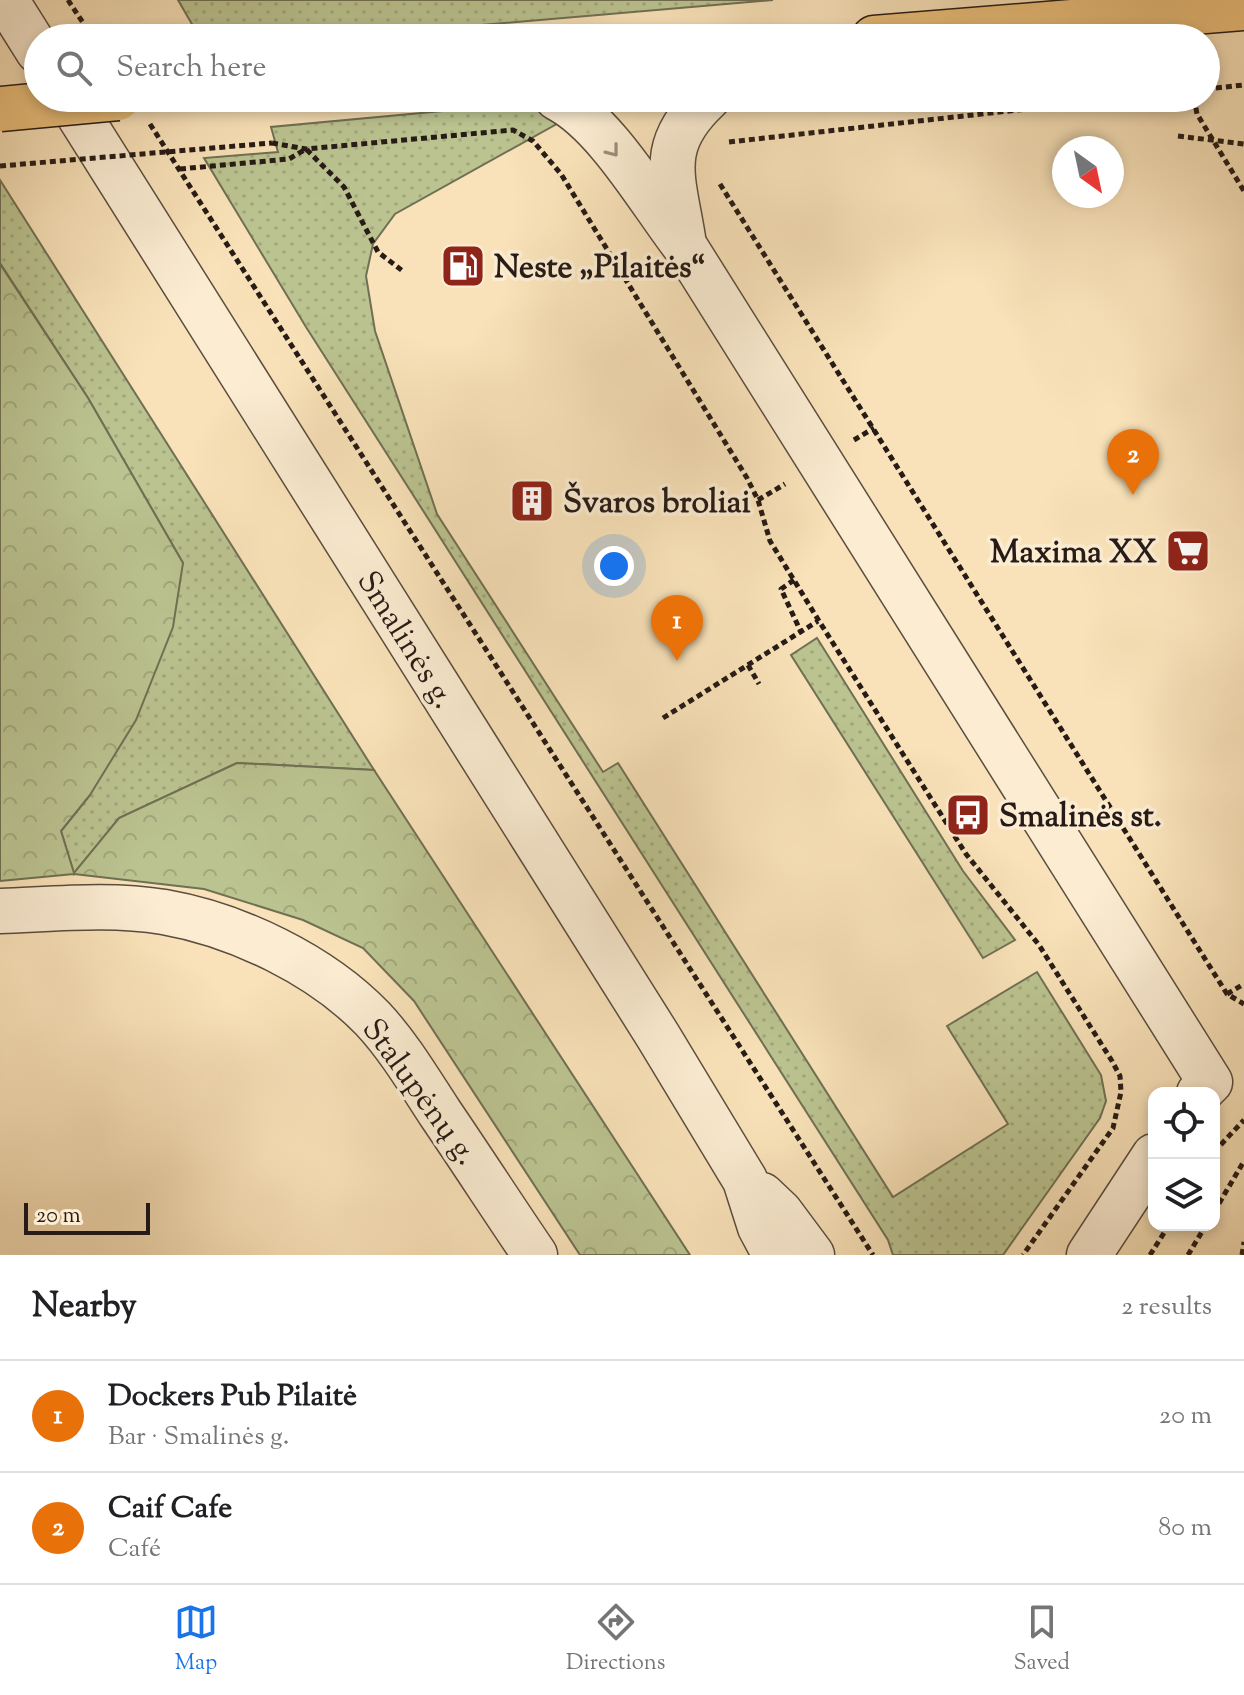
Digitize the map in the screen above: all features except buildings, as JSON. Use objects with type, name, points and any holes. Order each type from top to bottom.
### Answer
[{"type":"main road","points":[[1047,24],[1244,8]]},
{"type":"main road","points":[[0,109],[24,109]]},
{"type":"street","points":[[6,0],[24,29]]},
{"type":"street","name":"Smalinės g.","points":[[77,112],[745,1180],[760,1227],[775,1255]]},
{"type":"street","points":[[577,112],[607,143],[684,245],[1210,1082],[1205,1087]]},
{"type":"street","points":[[684,245],[672,159],[677,135],[693,112]]},
{"type":"street","name":"Stalupėnų g.","points":[[0,911],[82,908],[164,912],[220,928],[278,951],[330,982],[372,1019],[405,1060],[535,1255]]},
{"type":"street","points":[[1089,1255],[1152,1159]]},
{"type":"street","name":"Smalinės g.","points":[[745,1180],[780,1212],[812,1255]]},
{"type":"path","points":[[68,0],[84,24]]},
{"type":"path","points":[[1220,88],[1244,85]]},
{"type":"path","points":[[135,112],[180,169],[873,1255]]},
{"type":"path","points":[[727,142],[999,112]]},
{"type":"path","points":[[1197,112],[1244,191]]},
{"type":"path","points":[[0,166],[272,143],[306,149],[513,130],[533,141],[561,174],[747,478],[758,500],[770,541],[819,621],[966,854],[1039,945],[1120,1076],[1120,1109],[1113,1128],[1023,1255]]},
{"type":"path","points":[[1178,136],[1210,137],[1244,144]]},
{"type":"path","points":[[180,169],[289,159],[306,149]]},
{"type":"path","points":[[306,149],[344,187],[378,252],[404,272]]},
{"type":"path","points":[[712,171],[1227,994],[1244,1004]]},
{"type":"path","points":[[794,580],[781,589],[801,632]]},
{"type":"path","points":[[663,718],[819,621]]},
{"type":"path","points":[[748,665],[759,684]]},
{"type":"path","points":[[1227,994],[1244,984]]},
{"type":"path","points":[[1220,1146],[1244,1120]]},
{"type":"path","points":[[1220,1202],[1244,1161]]},
{"type":"path","points":[[1150,1255],[1165,1231]]},
{"type":"path","points":[[1188,1255],[1202,1231]]},
{"type":"path","points":[[1242,1255],[1244,1242]]},
{"type":"green space","points":[[178,0],[773,0],[494,24],[192,24]]},
{"type":"green space","points":[[431,112],[543,112],[562,121],[395,214],[373,244],[366,276],[375,331],[437,514],[603,772],[618,763],[893,1197],[1008,1124],[947,1026],[1037,972],[1101,1075],[1106,1101],[1100,1118],[1003,1255],[893,1255],[888,1240],[306,327],[204,158],[278,152],[271,127]]},
{"type":"green space","points":[[0,180],[374,770],[237,763],[119,818],[74,874],[61,831],[90,795],[183,563],[88,398],[0,263]]},
{"type":"green space","points":[[0,264],[88,398],[183,563],[173,627],[136,720],[90,795],[61,831],[74,873],[119,818],[237,763],[374,770],[690,1255],[580,1255],[414,1001],[363,948],[303,920],[204,889],[74,874],[0,881]]},
{"type":"green space","points":[[817,638],[963,871],[1015,940],[983,958],[791,655]]},
{"type":"place","name":"Neste „Pilaitės“","points":[[463,266]]},
{"type":"place","name":"Caif Cafe","points":[[1133,495]]},
{"type":"place","name":"Švaros broliai","points":[[532,501]]},
{"type":"place","name":"Maxima XX","points":[[1188,551]]},
{"type":"place","name":"Dockers Pub Pilaitė","points":[[677,661]]},
{"type":"place","name":"Smalinės st.","points":[[968,815]]}]
